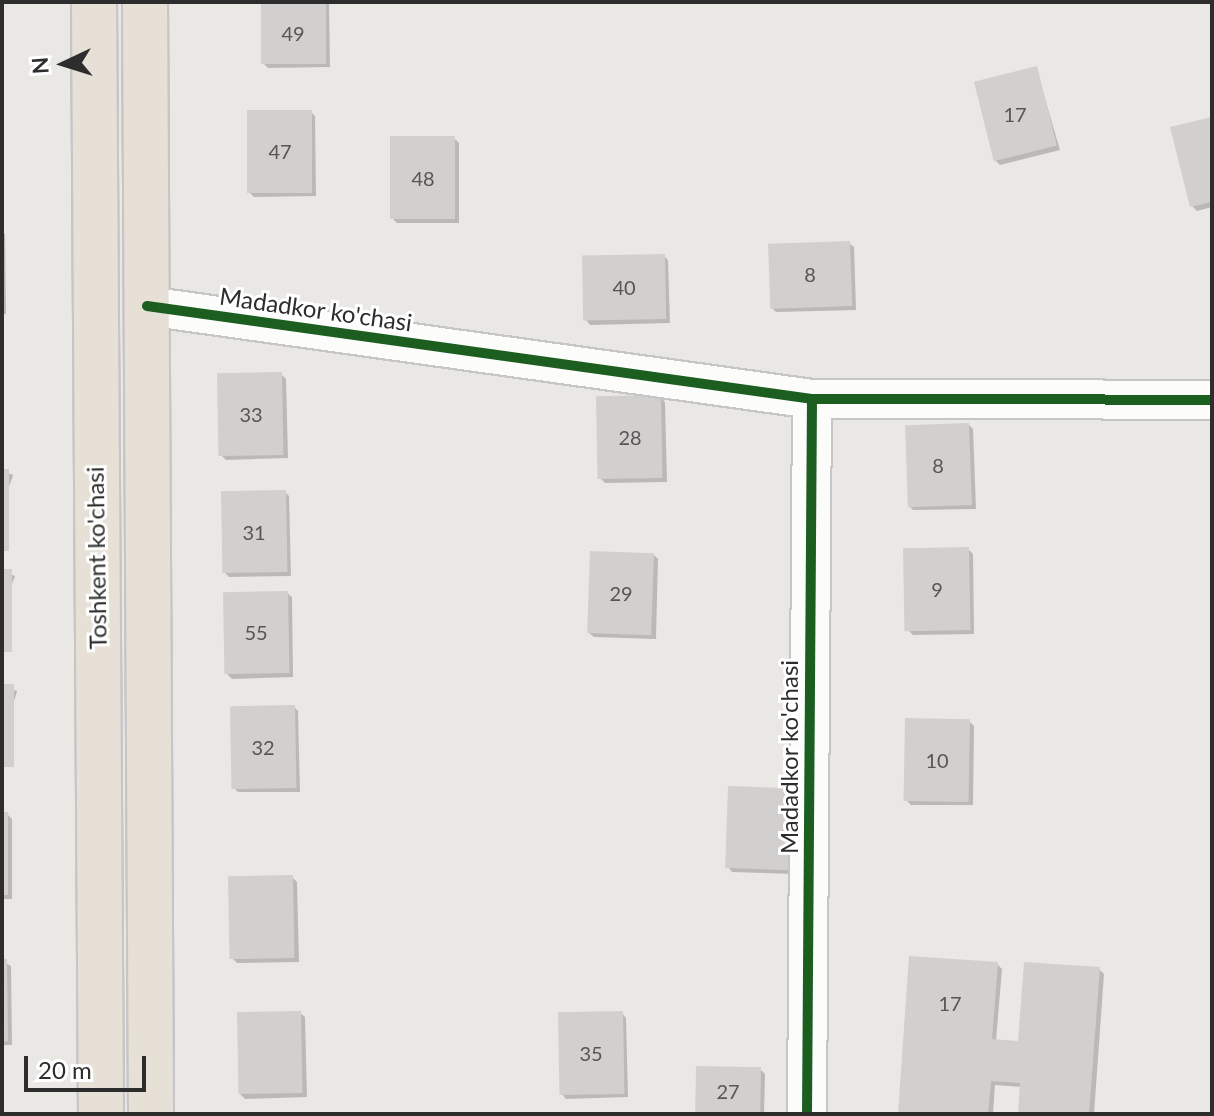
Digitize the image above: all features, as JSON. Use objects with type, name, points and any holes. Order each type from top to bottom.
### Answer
[{"type":"highway","name":"Toshkent ko'chasi","points":[[94,2],[101,1114]]},
{"type":"highway","points":[[145,2],[151,1114]]},
{"type":"street","name":"Madadkor ko'chasi","points":[[147,306],[812,399],[1212,400]]},
{"type":"street","name":"Madadkor ko'chasi","points":[[807,1114],[812,399]]},
{"type":"building","points":[[261,2],[326,2],[326,64],[261,64]]},
{"type":"building","points":[[1037,66],[1057,146],[994,161],[974,82]]},
{"type":"building","points":[[247,110],[312,110],[312,193],[247,193]]},
{"type":"building","points":[[1212,117],[1212,202],[1190,207],[1170,127]]},
{"type":"building","points":[[390,136],[455,136],[455,219],[390,219]]},
{"type":"building","points":[[850,241],[852,306],[770,309],[768,244]]},
{"type":"building","points":[[665,254],[666,319],[583,320],[582,255]]},
{"type":"building","points":[[282,372],[283,455],[218,456],[217,373]]},
{"type":"building","points":[[661,395],[662,478],[597,479],[596,396]]},
{"type":"building","points":[[969,423],[972,505],[908,507],[905,425]]},
{"type":"building","points":[[2,469],[9,469],[9,551],[2,551]]},
{"type":"building","points":[[286,490],[287,572],[222,573],[221,491]]},
{"type":"building","points":[[969,547],[970,630],[904,631],[903,548]]},
{"type":"building","points":[[590,551],[654,553],[651,635],[587,633]]},
{"type":"building","points":[[2,569],[12,569],[12,652],[2,652]]},
{"type":"building","points":[[288,591],[289,673],[224,674],[223,592]]},
{"type":"building","points":[[2,684],[14,684],[14,767],[2,767]]},
{"type":"building","points":[[295,705],[296,788],[231,789],[230,706]]},
{"type":"building","points":[[905,718],[970,719],[969,802],[904,801]]},
{"type":"building","points":[[728,786],[793,788],[790,870],[725,868]]},
{"type":"building","points":[[2,812],[8,812],[8,895],[2,895]]},
{"type":"building","points":[[293,875],[294,958],[229,959],[228,876]]},
{"type":"building","points":[[909,956],[998,962],[992,1039],[1018,1041],[1024,962],[1100,967],[1089,1114],[1018,1114],[1020,1083],[991,1081],[988,1114],[898,1114]]},
{"type":"building","points":[[2,959],[7,959],[8,1041],[2,1042]]},
{"type":"building","points":[[301,1011],[302,1093],[238,1094],[237,1012]]},
{"type":"building","points":[[623,1011],[624,1094],[559,1095],[558,1012]]},
{"type":"building","points":[[696,1066],[761,1067],[760,1114],[695,1114]]},
{"type":"cycle path","points":[[147,306],[812,399],[1212,400]]},
{"type":"cycle path","points":[[807,1114],[812,399]]}]
